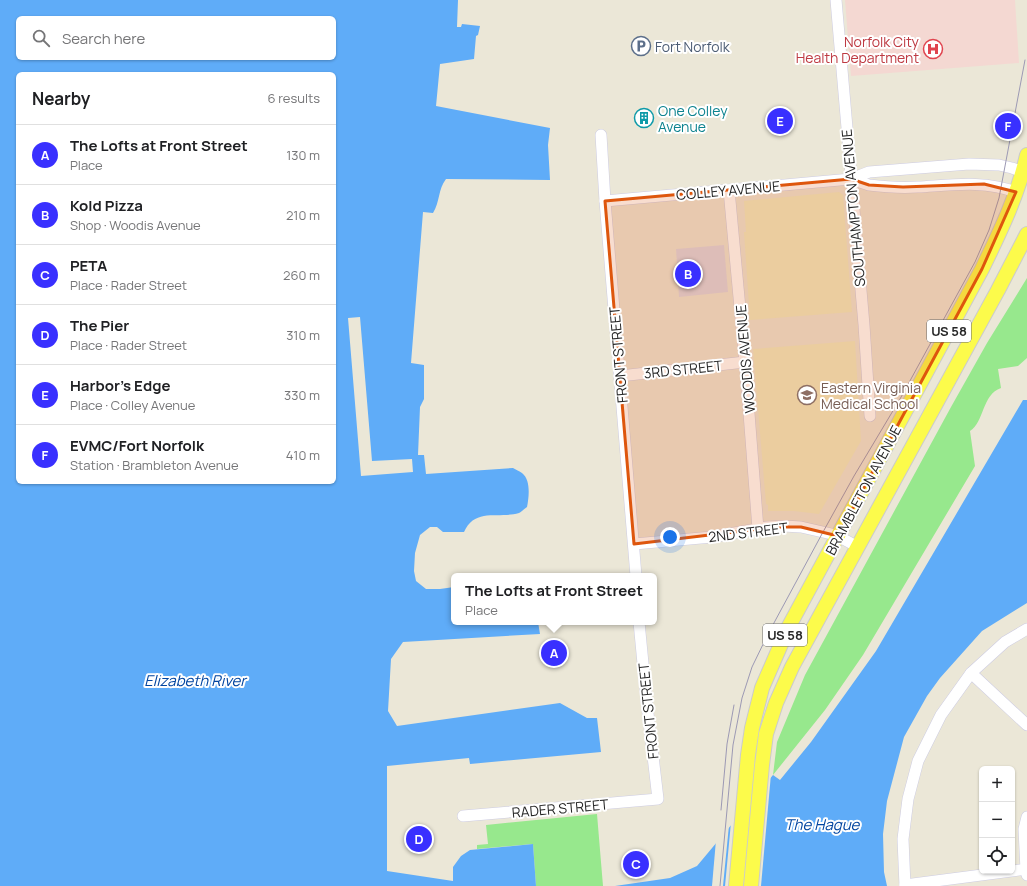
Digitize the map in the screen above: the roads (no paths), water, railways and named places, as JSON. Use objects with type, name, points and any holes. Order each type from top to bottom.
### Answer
[{"type":"main road","name":"BRAMBLETON AVENUE","points":[[736,886],[750,742],[758,700],[774,659],[788,628],[982,269],[1002,228],[1022,194],[1027,155]]},
{"type":"main road","name":"BRAMBLETON AVENUE","points":[[751,886],[762,765],[765,743],[774,708],[786,680],[1027,234]]},
{"type":"main road","points":[[998,290],[1027,249]]},
{"type":"street","name":"SOUTHAMPTON AVENUE","points":[[836,0],[870,416]]},
{"type":"street","name":"FRONT STREET","points":[[601,135],[636,573]]},
{"type":"street","name":"COLLEY AVENUE","points":[[605,200],[851,179],[868,172],[969,164],[999,165],[1025,173]]},
{"type":"street","name":"COLLEY AVENUE","points":[[851,179],[869,185],[903,187],[984,184],[1001,187],[1022,194]]},
{"type":"street","name":"WOODIS AVENUE","points":[[729,190],[745,362],[758,529]]},
{"type":"street","name":"3RD STREET","points":[[620,376],[745,362]]},
{"type":"street","name":"2ND STREET","points":[[634,544],[712,537],[767,527],[792,527],[807,528],[838,536],[858,547]]},
{"type":"street","name":"FRONT STREET","points":[[639,625],[646,705],[658,799]]},
{"type":"street","points":[[1027,629],[1005,642],[970,673],[941,715],[918,761],[908,799],[903,839],[905,886],[1027,871],[1024,829],[1027,817]]},
{"type":"street","points":[[970,673],[1027,725]]},
{"type":"street","name":"RADER STREET","points":[[463,816],[658,799]]},
{"type":"water","name":"Elizabeth River","points":[[0,0],[458,0],[457,27],[461,27],[462,24],[480,26],[478,35],[476,36],[474,59],[440,64],[436,106],[550,128],[548,145],[550,180],[446,179],[443,183],[433,213],[423,212],[411,363],[424,365],[424,399],[420,407],[418,455],[424,455],[426,474],[513,468],[525,476],[529,489],[527,507],[519,513],[511,515],[488,515],[474,519],[464,532],[443,532],[437,527],[430,527],[420,535],[415,553],[414,571],[416,581],[426,589],[451,587],[451,625],[538,625],[540,634],[403,642],[391,659],[388,711],[397,726],[560,703],[587,718],[597,718],[601,752],[470,764],[469,758],[387,766],[387,871],[453,881],[453,867],[461,856],[470,850],[533,844],[536,886],[0,886]]},
{"type":"water","name":"The Hague","points":[[1023,400],[1027,400],[1027,603],[982,631],[940,678],[927,696],[904,737],[887,801],[883,834],[884,872],[887,886],[615,886],[670,878],[697,866],[773,775],[780,780],[811,742],[876,651]]},
{"type":"tram line","points":[[720,886],[733,745],[742,698],[752,667],[823,532],[854,476],[900,399],[975,262],[989,230],[999,198],[1025,60]]},
{"type":"tram line","points":[[721,810],[727,744],[734,705]]},
{"type":"place","name":"Fort Norfolk","points":[[641,46]]},
{"type":"place","name":"Norfolk City Health Department","points":[[933,49]]},
{"type":"place","name":"One Colley Avenue","points":[[644,118]]},
{"type":"place","name":"Harbor's Edge","points":[[780,121]]},
{"type":"place","name":"EVMC/Fort Norfolk","points":[[1008,126]]},
{"type":"place","name":"Kold Pizza","points":[[688,274]]},
{"type":"place","name":"Eastern Virginia Medical School","points":[[807,395]]},
{"type":"place","name":"The Lofts at Front Street","points":[[554,653]]},
{"type":"place","name":"The Pier","points":[[419,839]]},
{"type":"place","name":"PETA","points":[[636,864]]}]
